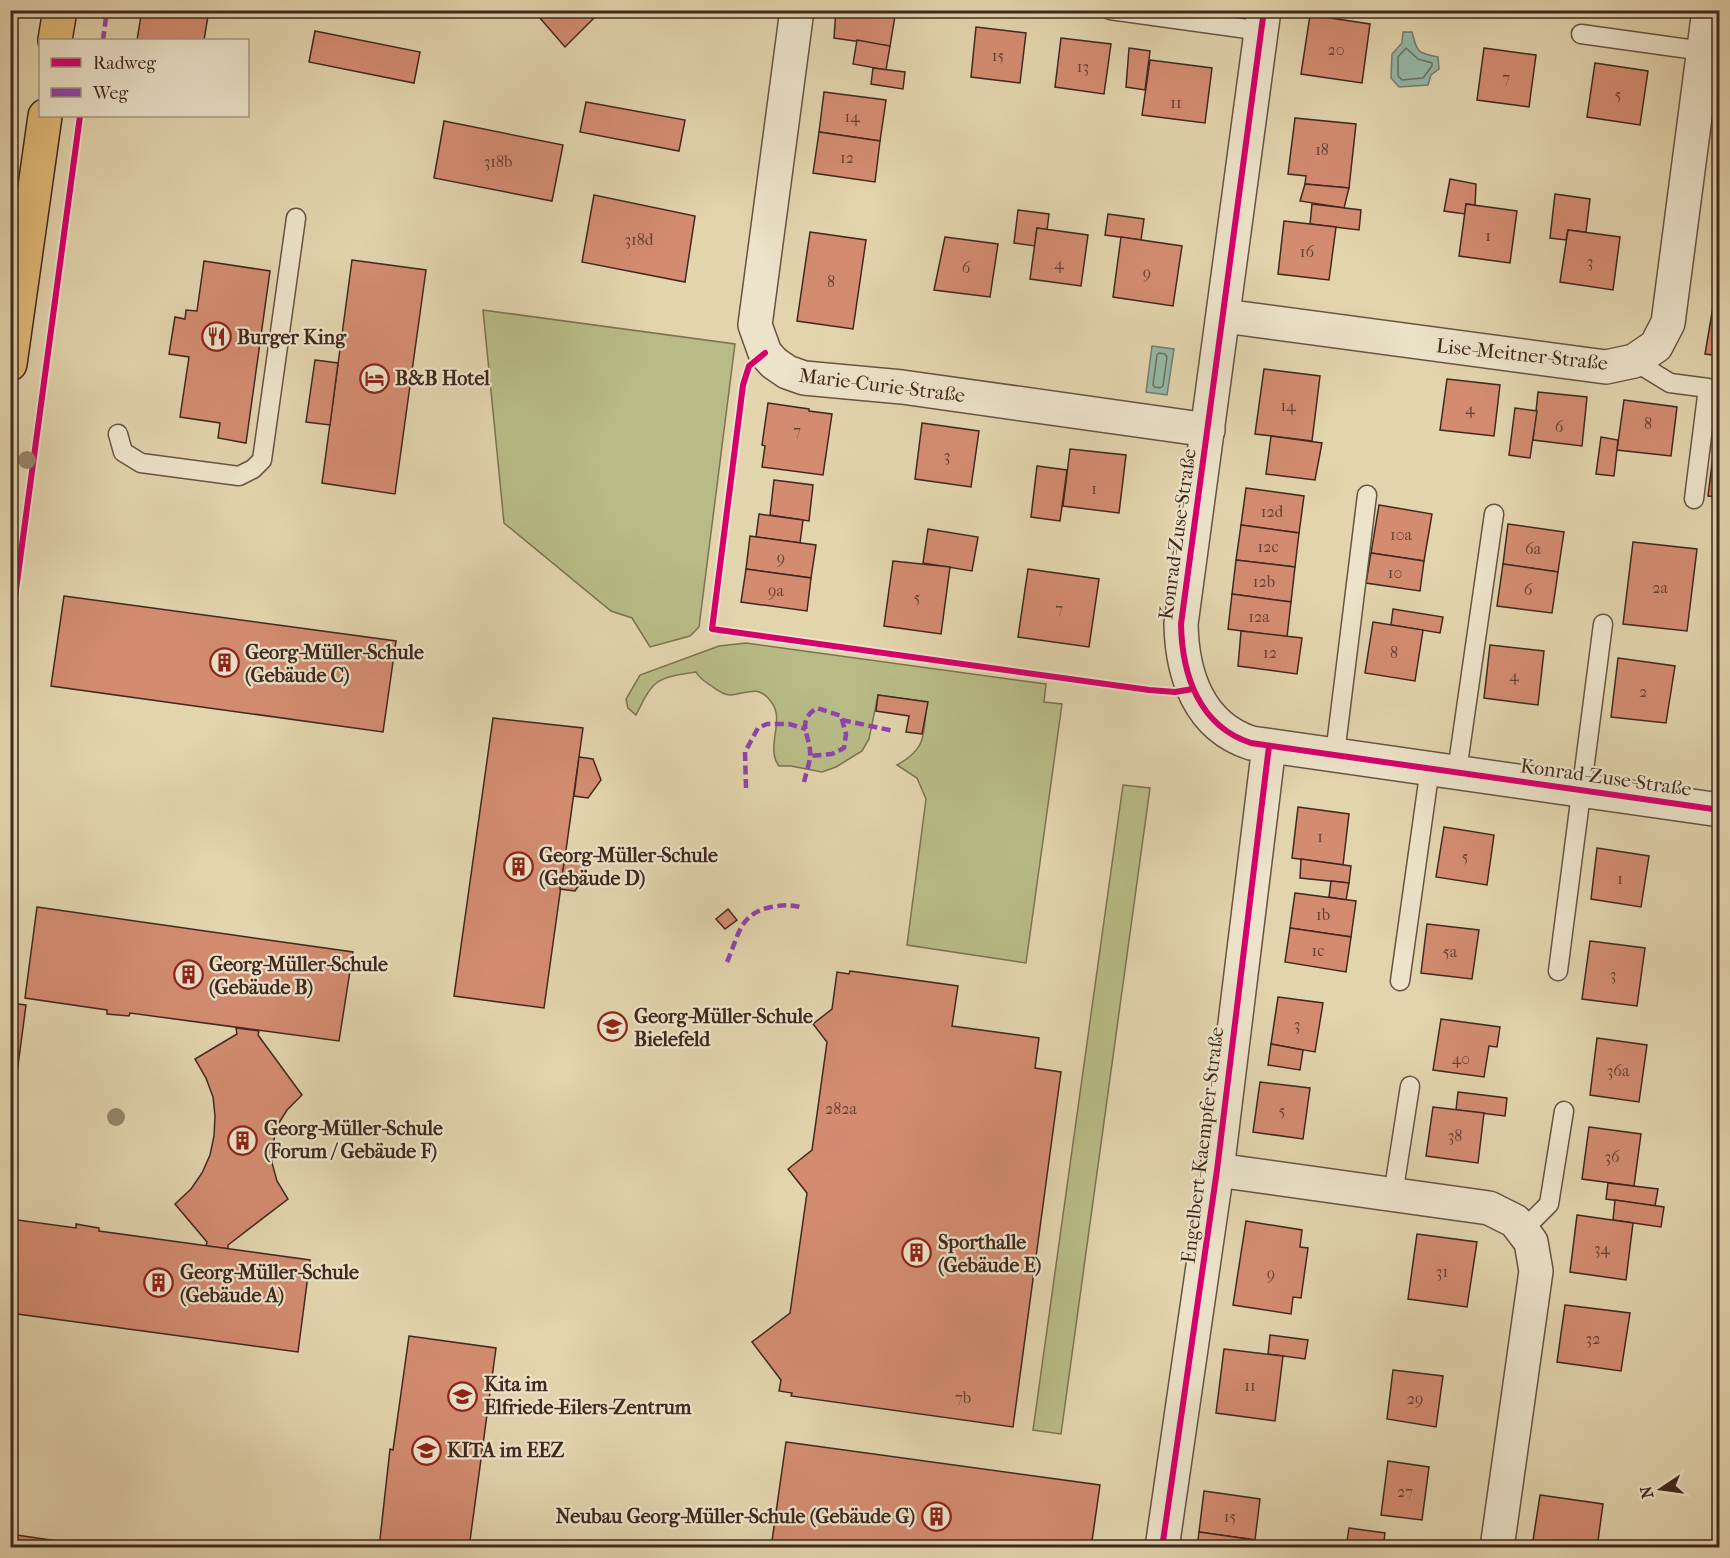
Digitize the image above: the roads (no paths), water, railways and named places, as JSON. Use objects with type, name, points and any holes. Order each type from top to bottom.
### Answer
[{"type":"main road","points":[[55,39],[60,10]]},
{"type":"main road","points":[[10,364],[45,117]]},
{"type":"street","name":"Marie-Curie-Straße","points":[[797,10],[755,325],[765,353],[774,363],[787,372],[804,378],[902,387],[1208,430]]},
{"type":"street","name":"Lise-Meitner-Straße","points":[[1224,316],[1606,367],[1634,361],[1656,346],[1668,324],[1709,10]]},
{"type":"street","name":"Konrad-Zuse-Straße","points":[[1263,21],[1181,624],[1181,646],[1193,690],[1219,726],[1234,738],[1251,743],[1719,810]]},
{"type":"street","name":"Engelbert-Kaempfer-Straße","points":[[1162,1548],[1217,1170],[1269,746]]},
{"type":"street","name":"Engelbert-Kaempfer-Straße","points":[[1217,1170],[1489,1208],[1515,1221],[1531,1242],[1536,1271],[1497,1548]]},
{"type":"lane","points":[[1110,10],[1263,21]]},
{"type":"lane","points":[[1581,34],[1703,51]]},
{"type":"lane","points":[[118,434],[123,452],[141,463],[239,476],[253,469],[262,460],[296,218]]},
{"type":"lane","points":[[1634,361],[1670,383],[1708,388],[1694,499]]},
{"type":"lane","points":[[1335,754],[1367,495]]},
{"type":"lane","points":[[1400,981],[1494,514]]},
{"type":"lane","points":[[1558,971],[1603,624]]},
{"type":"lane","points":[[1393,1195],[1410,1086]]},
{"type":"lane","points":[[1522,1231],[1549,1204],[1564,1111]]},
{"type":"water","points":[[1403,32],[1412,32],[1417,48],[1422,53],[1438,57],[1439,69],[1431,75],[1428,85],[1399,87],[1391,78],[1392,54],[1402,43]]},
{"type":"water","points":[[1152,346],[1174,349],[1167,395],[1146,392]]},
{"type":"place","name":"Burger King","points":[[216,337]]},
{"type":"place","name":"B&B Hotel","points":[[374,378]]},
{"type":"place","name":"Georg-Müller-Schule (Gebäude C)","points":[[224,663]]},
{"type":"place","name":"Georg-Müller-Schule (Gebäude D)","points":[[518,866]]},
{"type":"place","name":"Georg-Müller-Schule (Gebäude B)","points":[[188,975]]},
{"type":"place","name":"Georg-Müller-Schule Bielefeld","points":[[613,1027]]},
{"type":"place","name":"Georg-Müller-Schule (Forum / Gebäude F)","points":[[243,1140]]},
{"type":"place","name":"Sporthalle (Gebäude E)","points":[[917,1253]]},
{"type":"place","name":"Georg-Müller-Schule (Gebäude A)","points":[[159,1283]]},
{"type":"place","name":"Kita im Elfriede-Eilers-Zentrum","points":[[463,1396]]},
{"type":"place","name":"KITA im EEZ","points":[[426,1450]]},
{"type":"place","name":"Neubau Georg-Müller-Schule (Gebäude G)","points":[[936,1516]]}]
